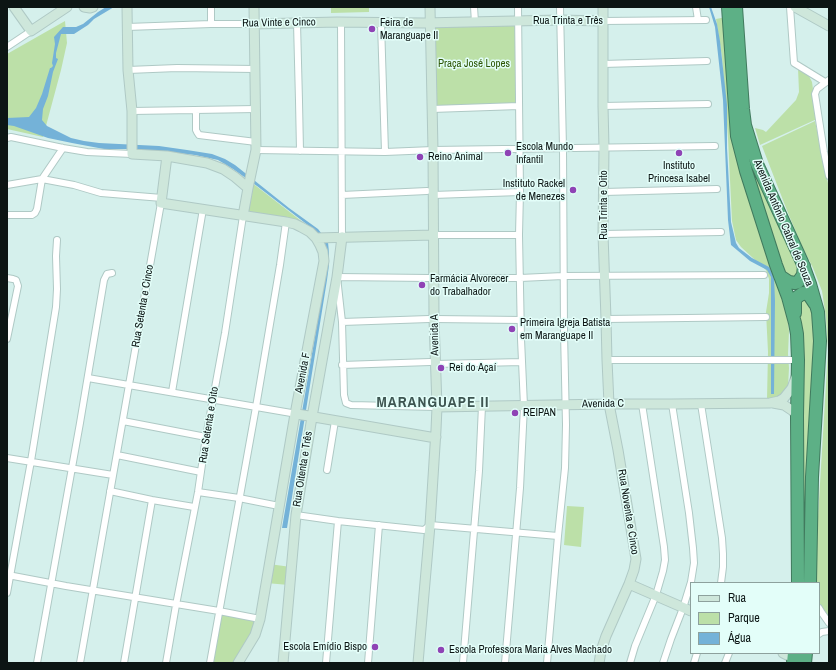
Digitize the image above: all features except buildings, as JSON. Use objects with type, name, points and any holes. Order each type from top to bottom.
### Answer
[{"type":"highway","name":"Avenida Antônio Cabral de Souza","points":[[728,7],[737,136],[748,177],[788,297],[795,323],[798,345],[798,582]]},
{"type":"highway","name":"Avenida Antônio Cabral de Souza","points":[[739,10],[745,125],[758,164],[804,266],[818,312],[820,341],[812,477],[810,582]]},
{"type":"highway","points":[[780,276],[789,282],[798,282],[803,275],[804,266]]},
{"type":"highway","points":[[795,323],[795,302],[799,294],[802,293],[809,295],[816,305]]},
{"type":"street","points":[[14,7],[31,31]]},
{"type":"street","points":[[7,47],[68,7]]},
{"type":"street","points":[[128,7],[128,70],[132,111],[132,150]]},
{"type":"street","points":[[210,7],[211,24]]},
{"type":"street","name":"Rua Setenta e Oito","points":[[166,663],[198,492],[243,216],[256,146],[254,7]]},
{"type":"street","name":"Avenida A","points":[[425,7],[432,109],[430,150]]},
{"type":"street","name":"Avenida A","points":[[418,663],[434,407],[427,23],[430,7]]},
{"type":"street","points":[[474,7],[474,22]]},
{"type":"street","points":[[505,663],[517,532],[524,406],[519,235],[518,7]]},
{"type":"street","points":[[547,663],[565,468],[566,425],[560,7]]},
{"type":"street","name":"Rua Trinta e Oito","points":[[603,7],[603,234],[609,404]]},
{"type":"street","points":[[696,7],[698,20]]},
{"type":"street","points":[[790,7],[794,63],[827,81],[817,89],[815,94],[829,176]]},
{"type":"street","points":[[800,8],[829,26]]},
{"type":"street","name":"Rua Trinta e Três","points":[[427,23],[560,20],[706,20]]},
{"type":"street","points":[[341,22],[342,237]]},
{"type":"street","name":"Rua Vinte e Cinco","points":[[128,27],[341,22],[427,23]]},
{"type":"street","points":[[297,23],[300,151]]},
{"type":"street","points":[[381,23],[385,152]]},
{"type":"street","points":[[603,64],[707,61]]},
{"type":"street","points":[[128,70],[177,68],[255,69]]},
{"type":"street","points":[[603,106],[708,104]]},
{"type":"street","points":[[432,109],[519,106]]},
{"type":"street","points":[[132,111],[256,109]]},
{"type":"street","points":[[196,110],[196,132],[199,135],[256,146],[300,151],[385,152],[715,146]]},
{"type":"street","points":[[7,138],[11,137],[88,152],[132,150],[207,163],[216,166],[235,177],[248,187]]},
{"type":"street","points":[[7,215],[32,215],[35,213],[42,179],[63,148]]},
{"type":"street","name":"Rua Setenta e Cinco","points":[[80,663],[162,200],[167,156]]},
{"type":"street","points":[[7,185],[42,179],[74,185],[105,194],[162,200],[203,209],[286,222],[302,227],[318,238],[431,235],[519,235]]},
{"type":"street","points":[[604,192],[717,189]]},
{"type":"street","points":[[342,195],[520,192]]},
{"type":"street","points":[[172,392],[203,209]]},
{"type":"street","points":[[210,663],[256,407],[286,222]]},
{"type":"street","points":[[603,234],[722,232]]},
{"type":"street","name":"Rua Oitenta e Três","points":[[283,663],[296,515],[310,416],[337,277],[342,237]]},
{"type":"street","name":"Avenida F","points":[[238,663],[255,635],[260,619],[324,261],[323,252],[318,238]]},
{"type":"street","points":[[7,593],[8,575],[31,461],[56,307],[57,240]]},
{"type":"street","points":[[36,663],[88,378],[104,280],[107,274],[112,273]]},
{"type":"street","points":[[434,407],[351,405],[345,401],[342,365],[342,322],[337,277],[520,278],[563,276],[764,275]]},
{"type":"street","points":[[7,339],[18,286],[17,282],[10,278]]},
{"type":"street","points":[[606,319],[766,317]]},
{"type":"street","points":[[342,322],[432,319],[521,320]]},
{"type":"street","points":[[607,360],[798,360]]},
{"type":"street","points":[[342,365],[522,362]]},
{"type":"street","points":[[770,403],[784,398],[792,388],[797,376]]},
{"type":"street","points":[[88,378],[433,437]]},
{"type":"street","points":[[770,403],[784,405],[793,411],[797,416]]},
{"type":"street","name":"Avenida C","points":[[434,407],[770,403]]},
{"type":"street","name":"Rua Noventa e Cinco","points":[[599,663],[606,636],[629,584],[636,559],[609,404]]},
{"type":"street","points":[[630,663],[635,646],[656,595],[665,560],[642,404]]},
{"type":"street","points":[[672,404],[694,548],[694,563],[691,582]]},
{"type":"street","points":[[701,404],[722,538],[723,567],[721,582]]},
{"type":"street","points":[[463,663],[479,471],[482,406]]},
{"type":"street","points":[[123,421],[206,437]]},
{"type":"street","points":[[327,470],[334,421]]},
{"type":"street","points":[[117,455],[201,472]]},
{"type":"street","points":[[7,458],[113,475]]},
{"type":"street","points":[[110,491],[194,507]]},
{"type":"street","points":[[198,492],[279,506]]},
{"type":"street","points":[[124,663],[152,500]]},
{"type":"street","points":[[296,515],[379,525],[474,528],[558,536]]},
{"type":"street","points":[[326,663],[338,521]]},
{"type":"street","points":[[368,663],[379,525]]},
{"type":"street","name":"Avenida A","points":[[414,663],[427,527]]},
{"type":"street","points":[[8,575],[260,619]]},
{"type":"street","points":[[629,584],[687,609]]},
{"type":"street","points":[[663,663],[671,640],[687,609],[690,589]]},
{"type":"street","points":[[820,610],[829,623]]},
{"type":"green space","points":[[331,7],[369,7],[369,12],[331,13]]},
{"type":"green space","points":[[726,17],[735,135],[786,308],[789,331],[788,387],[783,395],[775,399],[767,399],[768,352],[766,312],[769,293],[769,279],[766,270],[741,247],[736,240],[732,221],[722,57],[716,19]]},
{"type":"green space","points":[[65,21],[67,43],[43,137],[7,129],[7,54]]},
{"type":"green space","name":"Praça José Lopes","points":[[518,21],[518,107],[431,108],[430,23]]},
{"type":"green space","points":[[798,68],[808,74],[812,82],[817,119],[760,145],[755,128],[766,132],[796,100],[799,92]]},
{"type":"green space","points":[[815,121],[829,188],[829,622],[823,614],[820,606],[820,582],[814,582],[828,351],[826,318],[822,291],[788,213],[762,146]]},
{"type":"green space","points":[[745,146],[802,263],[799,279],[781,275]]},
{"type":"green space","points":[[251,182],[309,227],[245,214]]},
{"type":"green space","points":[[802,294],[815,305],[809,582],[797,582],[798,298]]},
{"type":"green space","points":[[567,506],[584,507],[581,547],[564,545]]},
{"type":"green space","points":[[269,564],[291,567],[289,585],[266,583]]},
{"type":"green space","points":[[219,612],[260,620],[238,663],[211,663]]},
{"type":"water","points":[[106,7],[114,7],[94,19],[74,34],[61,34],[56,53],[56,58],[58,59],[43,109],[42,120],[47,126],[71,138],[84,141],[159,146],[212,154],[225,159],[235,165],[318,229],[328,242],[329,265],[327,280],[287,528],[282,528],[325,278],[327,257],[324,242],[309,226],[257,186],[218,160],[176,153],[129,149],[104,149],[48,138],[7,125],[7,118],[29,117],[36,108],[50,68],[53,66],[52,63],[55,44],[54,37],[63,27],[76,27],[83,24]]},
{"type":"water","points":[[709,7],[711,7],[717,24],[720,41],[727,105],[727,148],[731,222],[736,243],[739,248],[752,258],[769,267],[774,276],[774,394],[771,394],[771,277],[767,270],[750,261],[731,245],[728,220],[723,100],[715,27]]},
{"type":"place","name":"Feira de Maranguape II","points":[[372,29]]},
{"type":"place","name":"Escola Mundo Infantil","points":[[508,153]]},
{"type":"place","name":"Instituto Princesa Isabel","points":[[679,153]]},
{"type":"place","name":"Reino Animal","points":[[420,157]]},
{"type":"place","name":"Instituto Rackel de Menezes","points":[[573,190]]},
{"type":"place","name":"Farmácia Alvorecer do Trabalhador","points":[[422,285]]},
{"type":"place","name":"Primeira Igreja Batista em Maranguape II","points":[[512,329]]},
{"type":"place","name":"Rei do Açaí","points":[[441,368]]},
{"type":"place","name":"REIPAN","points":[[515,413]]},
{"type":"place","name":"Escola Emídio Bispo","points":[[375,647]]},
{"type":"place","name":"Escola Professora Maria Alves Machado","points":[[441,650]]},
{"type":"district","name":"MARANGUAPE II","points":[[433,403]]}]
